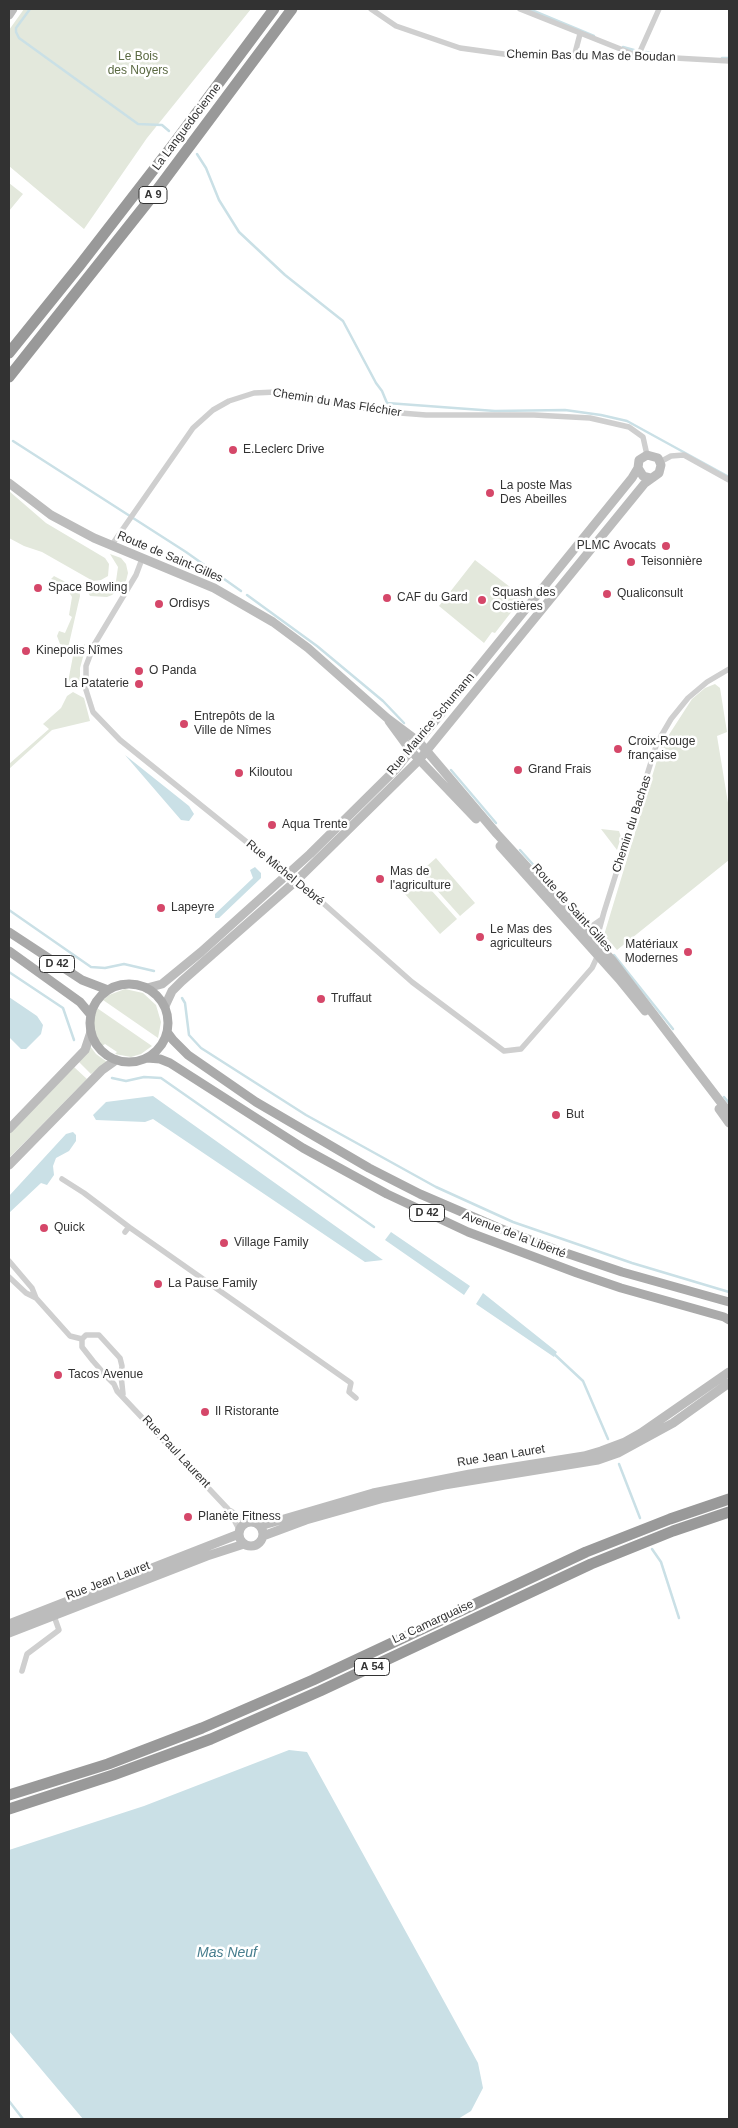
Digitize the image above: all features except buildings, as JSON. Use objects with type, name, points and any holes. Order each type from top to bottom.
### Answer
[{"type":"highway","name":"La Languedocienne","points":[[9,352],[80,265],[172,146],[274,9]]},
{"type":"highway","name":"La Languedocienne","points":[[9,377],[140,213],[292,9]]},
{"type":"highway","name":"La Camarguaise","points":[[9,1795],[108,1764],[202,1728],[313,1680],[586,1552],[670,1518],[729,1499]]},
{"type":"highway","name":"La Camarguaise","points":[[9,1808],[113,1775],[211,1739],[320,1691],[591,1564],[673,1531],[729,1512]]},
{"type":"main road","points":[[9,15],[13,9]]},
{"type":"main road","points":[[647,455],[654,456],[660,462],[660,471],[651,478],[643,476],[638,468],[639,460],[647,455]]},
{"type":"main road","name":"Rue Maurice Schumann","points":[[147,988],[158,987],[172,978],[288,874],[396,769],[632,478],[638,468]]},
{"type":"main road","name":"Rue Maurice Schumann","points":[[165,1006],[172,991],[182,981],[297,880],[419,760],[651,478]]},
{"type":"main road","name":"Route de Saint-Gilles","points":[[9,483],[51,515],[111,546],[214,588],[273,622],[315,654],[387,718],[419,742],[497,834],[636,989],[729,1113]]},
{"type":"main road","name":"Route de Saint-Gilles","points":[[387,718],[411,751],[464,805],[635,999],[729,1123]]},
{"type":"main road","name":"D 42","points":[[9,932],[82,980],[108,990]]},
{"type":"main road","name":"D 42","points":[[9,951],[80,1002],[91,1015]]},
{"type":"main road","points":[[9,1129],[85,1050],[91,1032],[91,1015],[98,1000],[108,990],[123,984],[140,985],[157,995],[165,1006],[168,1020],[167,1032],[160,1047],[147,1058],[134,1062],[116,1060],[102,1052],[91,1032]]},
{"type":"main road","name":"Avenue de la Liberté","points":[[167,1032],[172,1040],[188,1055],[256,1102],[360,1163],[420,1194],[554,1249],[622,1272],[729,1302]]},
{"type":"main road","name":"Avenue de la Liberté","points":[[147,1058],[160,1058],[170,1063],[303,1148],[387,1194],[460,1228],[576,1273],[729,1320]]},
{"type":"main road","points":[[9,1165],[102,1070],[116,1060]]},
{"type":"main road","name":"Rue Jean Lauret","points":[[260,1526],[373,1492],[584,1456],[601,1451],[625,1442],[641,1433],[729,1372]]},
{"type":"main road","name":"Rue Jean Lauret","points":[[263,1536],[306,1520],[393,1496],[444,1485],[598,1460],[618,1454],[673,1423],[729,1383]]},
{"type":"main road","points":[[248,1523],[260,1526],[263,1536],[259,1543],[255,1545],[244,1544],[240,1532],[248,1523]]},
{"type":"main road","name":"Rue Jean Lauret","points":[[9,1624],[240,1532]]},
{"type":"main road","name":"Rue Jean Lauret","points":[[9,1633],[214,1553],[244,1544]]},
{"type":"street","name":"Chemin Bas du Mas de Boudan","points":[[371,9],[396,26],[460,48],[518,56],[574,58],[638,56],[729,61]]},
{"type":"street","points":[[520,9],[638,56],[659,9]]},
{"type":"street","points":[[574,58],[580,34]]},
{"type":"street","name":"Chemin du Mas Fléchier","points":[[111,546],[192,428],[213,410],[229,401],[254,393],[276,392],[387,412],[426,415],[534,415],[590,418],[630,427],[643,437],[647,455]]},
{"type":"street","points":[[660,462],[671,456],[684,455],[729,480]]},
{"type":"street","name":"Rue Michel Debré","points":[[142,558],[136,575],[94,645],[86,666],[86,690],[93,712],[120,740],[297,880],[412,982],[504,1051],[521,1049],[592,968],[598,957]]},
{"type":"street","name":"Chemin du Bachas","points":[[598,957],[598,934],[602,919],[657,743],[671,719],[688,698],[707,682],[727,670]]},
{"type":"street","points":[[579,924],[592,926],[602,919]]},
{"type":"street","points":[[62,1179],[84,1193],[127,1230],[351,1383],[349,1392],[356,1398]]},
{"type":"street","points":[[9,1261],[32,1288],[36,1298],[70,1336],[82,1339],[90,1334],[99,1335],[120,1358],[123,1394]]},
{"type":"street","points":[[9,1277],[26,1293],[36,1298]]},
{"type":"street","name":"Rue Paul Laurent","points":[[82,1339],[82,1347],[118,1391],[123,1394],[228,1509],[248,1523]]},
{"type":"street","points":[[108,1378],[121,1374]]},
{"type":"street","name":"Rue Paul Laurent","points":[[228,1509],[240,1532]]},
{"type":"street","points":[[22,1671],[27,1654],[59,1630],[54,1616]]},
{"type":"green space","name":"Le Bois des Noyers","points":[[24,9],[251,9],[147,138],[84,229],[9,166],[9,30]]},
{"type":"green space","points":[[9,183],[23,194],[9,211]]},
{"type":"green space","points":[[9,491],[46,523],[105,558],[109,564],[108,576],[101,580],[93,581],[42,552],[24,546],[9,538]]},
{"type":"green space","points":[[110,554],[121,558],[126,564],[128,573],[126,581],[112,595],[107,597],[90,596],[83,583],[102,588],[116,581],[118,567]]},
{"type":"green space","name":"Squash des Costières","points":[[475,560],[523,597],[495,633],[492,632],[484,643],[439,606]]},
{"type":"green space","points":[[54,576],[79,589],[80,596],[68,648],[60,644],[57,636],[59,631],[65,633],[72,617],[69,615],[72,597],[65,586],[51,579]]},
{"type":"green space","points":[[85,644],[80,668],[80,681],[68,682],[73,656]]},
{"type":"green space","points":[[715,684],[720,688],[727,732],[717,736],[729,809],[729,860],[617,950],[604,935],[661,747],[692,699],[705,688]]},
{"type":"green space","points":[[73,692],[84,698],[90,721],[52,730],[9,769],[9,764],[49,729],[43,724],[61,708],[67,696]]},
{"type":"green space","points":[[601,829],[619,831],[621,837],[617,850]]},
{"type":"green space","points":[[436,858],[475,903],[460,916],[426,878],[428,873],[427,866]]},
{"type":"green space","points":[[411,880],[415,883],[423,881],[457,919],[440,934],[404,893],[405,886]]},
{"type":"green space","points":[[125,989],[143,993],[156,1005],[161,1022],[158,1038],[103,1000],[109,995]]},
{"type":"green space","points":[[97,1008],[152,1046],[141,1054],[131,1057],[115,1054],[117,1052],[105,1044],[102,1046],[94,1028]]},
{"type":"green space","points":[[90,1046],[96,1054],[107,1062],[91,1074],[79,1062]]},
{"type":"green space","points":[[74,1067],[87,1079],[9,1158],[9,1134]]},
{"type":"water","points":[[125,755],[189,806],[194,814],[189,821],[181,820]]},
{"type":"water","points":[[255,867],[261,873],[261,878],[219,918],[215,918],[215,914],[253,878],[250,870]]},
{"type":"water","points":[[9,997],[37,1016],[43,1025],[41,1034],[26,1049],[21,1049],[9,1037]]},
{"type":"water","points":[[153,1096],[383,1260],[365,1262],[153,1119],[145,1122],[96,1120],[93,1115],[106,1102]]},
{"type":"water","points":[[73,1132],[76,1135],[76,1141],[69,1151],[56,1158],[53,1166],[54,1175],[47,1185],[41,1183],[9,1213],[9,1196],[66,1134]]},
{"type":"water","points":[[391,1232],[470,1286],[464,1295],[385,1240]]},
{"type":"water","points":[[483,1293],[557,1352],[554,1357],[476,1304]]},
{"type":"water","name":"Mas Neuf","points":[[289,1750],[307,1752],[478,2063],[483,2088],[471,2111],[458,2119],[83,2119],[9,2031],[9,1850],[144,1806]]},
{"type":"waterway","points":[[30,9],[16,28],[19,38],[138,124],[162,125],[169,131]]},
{"type":"waterway","points":[[529,9],[594,36]]},
{"type":"waterway","points":[[623,47],[634,50]]},
{"type":"waterway","points":[[646,52],[662,55]]},
{"type":"waterway","points":[[722,58],[729,58]]},
{"type":"waterway","points":[[197,154],[206,168],[219,200],[239,232],[285,275],[343,321],[387,403],[495,411],[565,410],[601,415],[627,421],[729,477]]},
{"type":"waterway","points":[[13,441],[186,552],[241,591]]},
{"type":"waterway","points":[[247,595],[317,646],[383,701],[404,723]]},
{"type":"waterway","points":[[451,770],[496,823]]},
{"type":"waterway","points":[[520,850],[575,911]]},
{"type":"waterway","points":[[9,910],[91,967],[105,968],[124,964],[154,971]]},
{"type":"waterway","points":[[614,955],[673,1029]]},
{"type":"waterway","points":[[9,972],[63,1008],[74,1040]]},
{"type":"waterway","points":[[182,998],[185,1003],[189,1035],[201,1048],[306,1115],[436,1187],[513,1222],[632,1263],[729,1292]]},
{"type":"waterway","points":[[112,1078],[126,1081],[144,1077],[161,1078],[374,1227]]},
{"type":"waterway","points":[[724,1097],[729,1103]]},
{"type":"waterway","points":[[553,1353],[583,1381],[608,1439]]},
{"type":"waterway","points":[[619,1464],[640,1518]]},
{"type":"waterway","points":[[652,1549],[661,1562],[679,1618]]},
{"type":"waterway","points":[[9,2101],[23,2119]]},
{"type":"place","name":"E.Leclerc Drive","points":[[233,450]]},
{"type":"place","name":"La poste Mas Des Abeilles","points":[[490,493]]},
{"type":"place","name":"PLMC Avocats","points":[[666,546]]},
{"type":"place","name":"Teisonnière","points":[[631,562]]},
{"type":"place","name":"Space Bowling","points":[[38,588]]},
{"type":"place","name":"Qualiconsult","points":[[607,594]]},
{"type":"place","name":"CAF du Gard","points":[[387,598]]},
{"type":"place","name":"Squash des Costières","points":[[482,600]]},
{"type":"place","name":"Ordisys","points":[[159,604]]},
{"type":"place","name":"Kinepolis Nîmes","points":[[26,651]]},
{"type":"place","name":"O Panda","points":[[139,671]]},
{"type":"place","name":"La Pataterie","points":[[139,684]]},
{"type":"place","name":"Entrepôts de la Ville de Nîmes","points":[[184,724]]},
{"type":"place","name":"Croix-Rouge française","points":[[618,749]]},
{"type":"place","name":"Grand Frais","points":[[518,770]]},
{"type":"place","name":"Kiloutou","points":[[239,773]]},
{"type":"place","name":"Aqua Trente","points":[[272,825]]},
{"type":"place","name":"Mas de l'agriculture","points":[[380,879]]},
{"type":"place","name":"Lapeyre","points":[[161,908]]},
{"type":"place","name":"Le Mas des agriculteurs","points":[[480,937]]},
{"type":"place","name":"Matériaux Modernes","points":[[688,952]]},
{"type":"place","name":"Truffaut","points":[[321,999]]},
{"type":"place","name":"But","points":[[556,1115]]},
{"type":"place","name":"Quick","points":[[44,1228]]},
{"type":"place","name":"Village Family","points":[[224,1243]]},
{"type":"place","name":"La Pause Family","points":[[158,1284]]},
{"type":"place","name":"Tacos Avenue","points":[[58,1375]]},
{"type":"place","name":"Il Ristorante","points":[[205,1412]]},
{"type":"place","name":"Planète Fitness","points":[[188,1517]]}]
